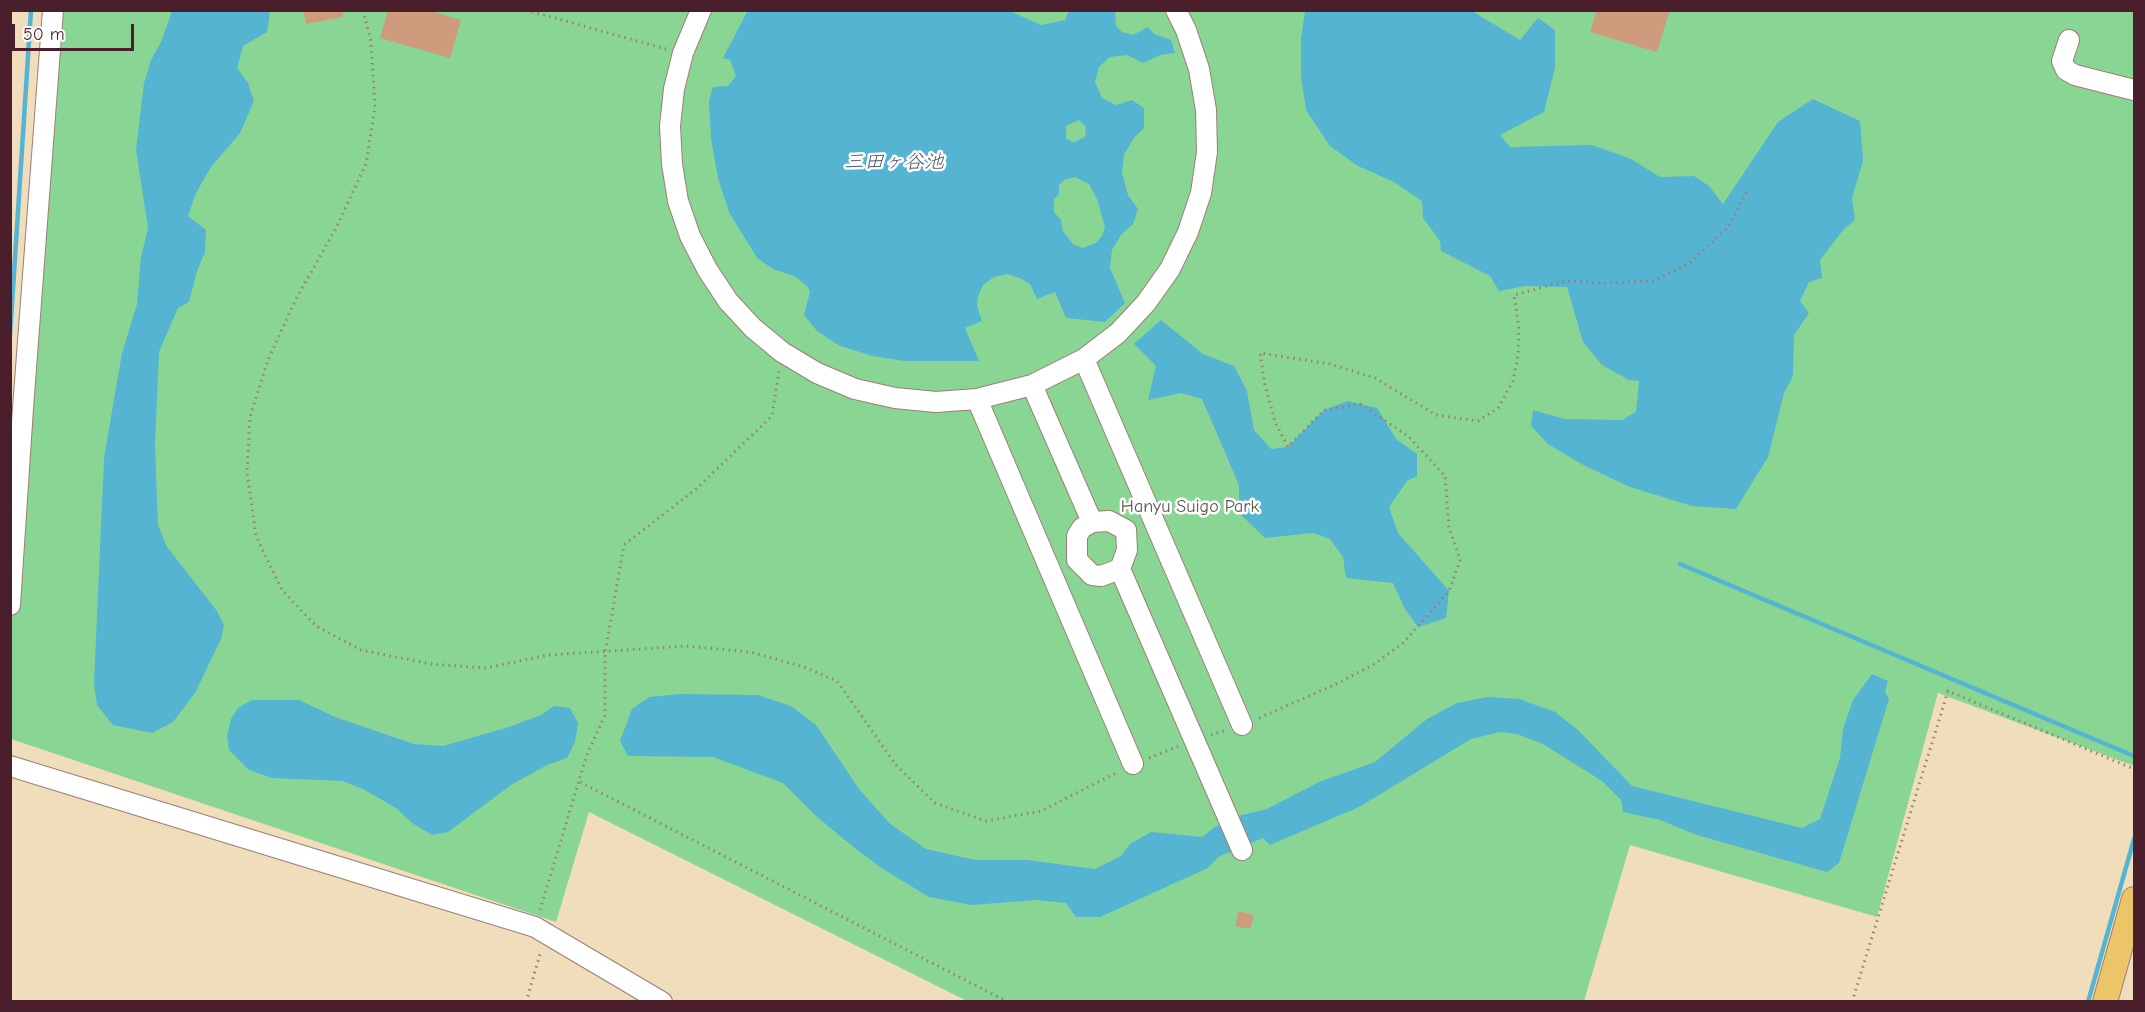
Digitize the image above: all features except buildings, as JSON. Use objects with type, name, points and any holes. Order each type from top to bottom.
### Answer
[{"type":"main road","points":[[2105,1002],[2134,899]]},
{"type":"street","points":[[10,605],[54,10]]},
{"type":"street","points":[[701,10],[683,53],[674,89],[670,126],[672,164],[684,218],[707,270],[728,300],[753,328],[782,352],[818,373],[855,388],[885,396],[936,402],[977,399],[1032,385],[1084,359],[1118,333],[1146,303],[1170,270],[1188,232],[1201,193],[1207,152],[1206,110],[1199,69],[1186,30],[1176,10]]},
{"type":"street","points":[[2069,39],[2062,61],[2066,70],[2134,90]]},
{"type":"street","points":[[1084,359],[1242,725]]},
{"type":"street","points":[[1032,385],[1092,522]]},
{"type":"street","points":[[977,399],[1134,765]]},
{"type":"street","points":[[1120,569],[1101,576],[1092,575],[1077,560],[1077,536],[1082,528],[1092,522],[1109,521],[1126,530],[1127,550],[1120,569],[1242,850]]},
{"type":"street","points":[[10,766],[541,930],[662,1002]]},
{"type":"path","points":[[363,10],[371,42],[375,107],[366,164],[336,228],[296,299],[268,360],[250,417],[246,472],[256,536],[282,590],[316,626],[361,650],[431,664],[486,668],[548,655],[686,646],[750,652],[804,667],[837,681],[896,765],[935,803],[986,821],[1041,811],[1134,765],[1193,741],[1242,725],[1334,685],[1373,665],[1403,643],[1449,591],[1460,560],[1449,527],[1445,476],[1408,436],[1360,404],[1324,410],[1288,447],[1275,422],[1265,385],[1260,353],[1330,364],[1375,378],[1436,415],[1478,421],[1498,408],[1513,381],[1518,356],[1519,329],[1514,295],[1566,280],[1605,283],[1653,280],[1690,263],[1728,227],[1748,189]]},
{"type":"path","points":[[526,10],[683,53]]},
{"type":"path","points":[[526,1002],[541,930],[586,757],[605,715],[605,653],[624,544],[696,489],[772,416],[782,352]]},
{"type":"path","points":[[1852,1002],[1948,691],[2134,769]]},
{"type":"path","points":[[580,782],[1008,1002]]},
{"type":"green space","name":"Hanyu Suigo Park","points":[[47,11],[2134,11],[2134,766],[1938,693],[1877,917],[1630,845],[1584,1001],[967,1001],[589,812],[556,922],[11,739],[11,606]]},
{"type":"water","points":[[267,10],[270,13],[267,32],[243,46],[237,68],[248,83],[254,101],[240,133],[211,167],[196,193],[188,216],[206,230],[205,252],[197,271],[189,302],[178,308],[159,352],[155,446],[158,525],[167,547],[217,611],[224,625],[221,639],[195,693],[173,722],[152,733],[113,725],[97,705],[94,684],[104,458],[122,353],[137,304],[141,257],[148,228],[136,150],[144,83],[151,60],[161,42],[172,11]]},
{"type":"water","name":"三田ヶ谷池","points":[[748,10],[1010,11],[1041,25],[1065,20],[1069,11],[1115,11],[1116,26],[1122,32],[1133,35],[1148,27],[1154,34],[1171,40],[1175,53],[1160,55],[1143,63],[1127,55],[1110,57],[1099,67],[1095,82],[1102,98],[1116,105],[1132,100],[1144,108],[1144,128],[1133,139],[1124,155],[1122,173],[1128,195],[1138,209],[1133,224],[1121,235],[1112,250],[1110,268],[1125,303],[1105,322],[1066,318],[1055,292],[1037,299],[1030,284],[1007,274],[994,277],[983,285],[977,306],[982,321],[965,328],[979,361],[904,361],[873,356],[840,346],[817,331],[804,315],[810,292],[808,287],[794,276],[773,269],[757,258],[729,212],[718,178],[711,139],[709,101],[713,87],[728,86],[736,76],[730,60],[723,58]],"holes":[[[1079,120],[1086,127],[1085,137],[1074,142],[1066,139],[1066,126]],[[1075,177],[1089,184],[1097,199],[1105,227],[1096,243],[1082,248],[1073,244],[1063,231],[1061,220],[1054,212],[1054,199],[1059,194],[1059,185],[1064,180]]]},
{"type":"water","points":[[1305,11],[1472,11],[1520,40],[1538,18],[1555,30],[1555,68],[1544,112],[1500,135],[1510,147],[1592,145],[1631,159],[1660,177],[1694,176],[1709,186],[1723,204],[1778,122],[1813,99],[1860,121],[1863,161],[1852,198],[1855,220],[1844,229],[1820,260],[1822,278],[1809,282],[1800,301],[1809,313],[1794,335],[1793,376],[1784,393],[1768,457],[1736,509],[1692,506],[1630,487],[1585,466],[1548,444],[1531,426],[1533,410],[1564,419],[1622,420],[1636,412],[1639,381],[1629,380],[1602,365],[1583,342],[1567,287],[1525,286],[1499,291],[1490,276],[1441,251],[1440,241],[1423,218],[1422,201],[1394,182],[1358,166],[1330,146],[1306,110],[1301,76],[1301,39]]},
{"type":"water","points":[[1161,320],[1203,354],[1234,366],[1247,391],[1254,430],[1271,449],[1288,447],[1324,410],[1348,401],[1377,408],[1396,439],[1417,454],[1417,476],[1407,481],[1389,507],[1398,533],[1449,591],[1446,618],[1418,627],[1405,609],[1393,583],[1346,578],[1343,557],[1330,539],[1313,533],[1265,538],[1239,513],[1239,485],[1202,399],[1181,393],[1148,400],[1156,366],[1134,344]]},
{"type":"water","points":[[1872,674],[1888,681],[1885,692],[1889,699],[1839,863],[1827,872],[1697,835],[1660,820],[1623,812],[1621,800],[1602,781],[1543,744],[1517,734],[1500,732],[1471,739],[1359,807],[1270,845],[1263,838],[1218,857],[1208,868],[1100,917],[1076,917],[1066,903],[1036,900],[972,905],[929,897],[883,869],[852,846],[815,815],[783,783],[713,757],[628,756],[620,741],[632,709],[649,697],[679,694],[758,695],[791,706],[816,725],[859,789],[889,823],[926,849],[975,860],[1027,860],[1095,869],[1121,856],[1130,844],[1151,832],[1202,837],[1216,826],[1230,822],[1238,816],[1267,809],[1319,782],[1375,762],[1427,719],[1457,703],[1488,697],[1519,699],[1555,712],[1579,731],[1632,786],[1802,828],[1820,819],[1840,758],[1843,729],[1853,700]]},
{"type":"water","points":[[252,700],[299,700],[335,717],[414,744],[443,746],[509,727],[541,715],[554,706],[570,708],[578,723],[575,742],[567,758],[547,765],[511,785],[448,832],[432,835],[412,823],[396,808],[363,789],[342,781],[272,778],[249,770],[229,750],[227,736],[231,719],[238,708]]},
{"type":"waterway","points":[[10,335],[31,10]]},
{"type":"waterway","points":[[1680,564],[2134,756]]},
{"type":"waterway","points":[[2088,1002],[2134,839]]}]
